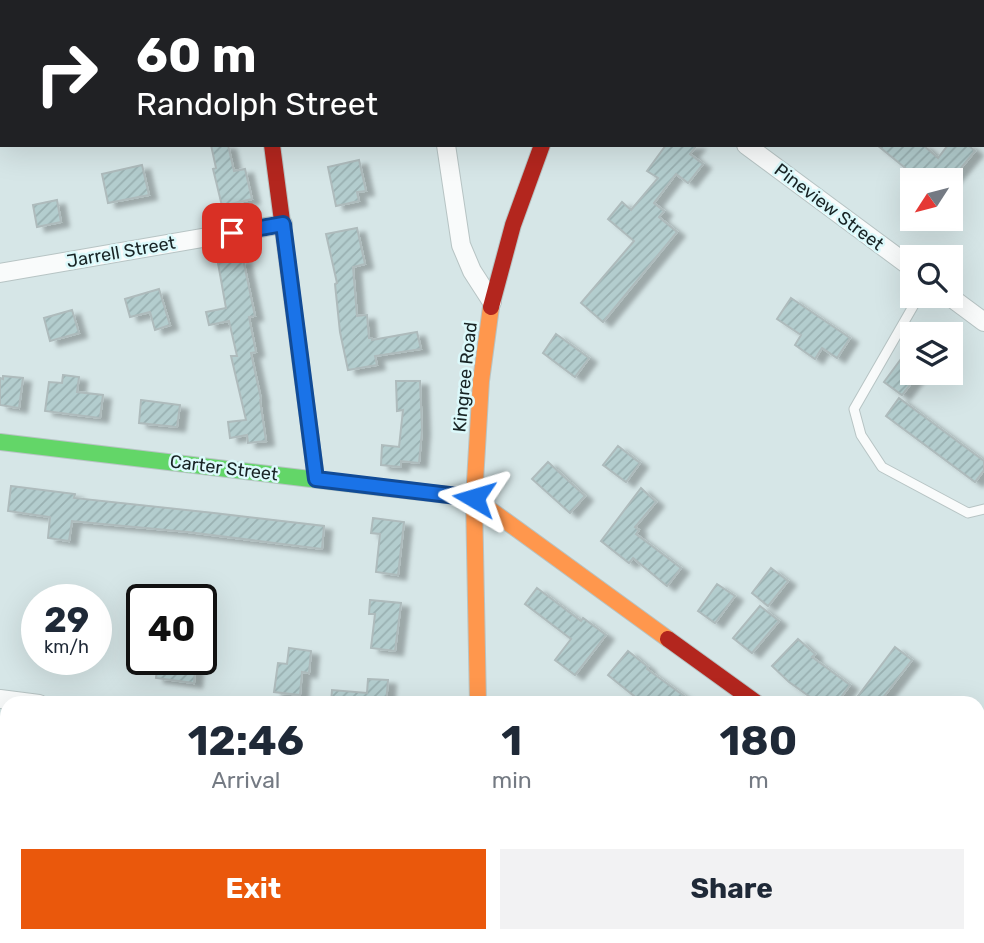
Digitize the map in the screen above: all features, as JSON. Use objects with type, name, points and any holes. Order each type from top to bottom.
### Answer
[{"type":"street","points":[[272,147],[316,479]]},
{"type":"street","points":[[446,147],[461,245],[472,271],[492,302]]},
{"type":"street","name":"Kingree Road","points":[[478,696],[474,498],[481,381],[492,302],[513,225],[541,147]]},
{"type":"street","name":"Pineview Street","points":[[749,147],[900,259]]},
{"type":"street","name":"Jarrell Street","points":[[0,273],[283,224]]},
{"type":"street","points":[[963,306],[984,322]]},
{"type":"street","name":"Carter Street","points":[[0,442],[474,498],[747,696]]},
{"type":"lane","points":[[912,308],[854,410],[861,435],[882,467],[968,513],[984,509]]},
{"type":"building","points":[[211,147],[228,147],[234,171],[245,169],[252,199],[222,206],[213,169],[216,168]]},
{"type":"building","points":[[665,147],[695,147],[690,154],[703,164],[688,183],[676,174],[654,203],[664,211],[659,217],[677,232],[603,322],[581,303],[634,241],[608,219],[622,202],[631,210],[658,178],[647,171]]},
{"type":"building","points":[[879,147],[925,147],[938,158],[946,147],[970,147],[975,151],[961,168],[905,168]]},
{"type":"building","points":[[359,160],[366,191],[357,192],[359,201],[336,206],[328,167]]},
{"type":"building","points":[[142,165],[149,195],[108,203],[102,174]]},
{"type":"building","points":[[57,200],[61,222],[37,227],[33,205]]},
{"type":"building","points":[[357,228],[365,264],[353,267],[357,316],[367,315],[369,338],[372,340],[417,332],[421,349],[375,356],[377,365],[348,370],[340,332],[337,283],[326,234]]},
{"type":"building","points":[[243,259],[255,316],[249,317],[256,352],[251,353],[261,399],[266,441],[248,443],[247,435],[230,438],[228,422],[246,420],[231,356],[237,356],[229,321],[209,325],[206,312],[226,308],[218,263]]},
{"type":"building","points":[[159,289],[170,325],[155,330],[150,312],[130,317],[125,299]]},
{"type":"building","points":[[791,298],[850,338],[837,358],[822,348],[815,359],[795,345],[801,335],[777,319]]},
{"type":"building","points":[[72,310],[79,333],[50,341],[44,318]]},
{"type":"building","points":[[556,334],[589,358],[575,377],[543,353]]},
{"type":"building","points":[[900,360],[900,385],[910,385],[902,395],[884,382]]},
{"type":"building","points":[[63,375],[79,377],[77,392],[103,395],[100,418],[45,411],[49,382],[62,383]]},
{"type":"building","points":[[3,376],[23,378],[19,408],[0,405],[0,378],[3,379]]},
{"type":"building","points":[[396,381],[420,381],[422,430],[419,463],[401,461],[401,467],[381,465],[382,445],[399,447],[403,410],[397,411]]},
{"type":"building","points":[[899,398],[984,461],[984,470],[975,482],[886,416]]},
{"type":"building","points":[[141,400],[180,405],[177,427],[139,423]]},
{"type":"building","points":[[618,446],[640,463],[626,482],[603,465]]},
{"type":"building","points":[[548,462],[585,496],[570,513],[532,479]]},
{"type":"building","points":[[11,486],[75,494],[74,498],[324,526],[322,549],[72,521],[69,541],[48,538],[50,517],[8,511]]},
{"type":"building","points":[[641,488],[656,502],[635,527],[639,530],[636,534],[681,568],[667,586],[633,558],[629,563],[601,541]]},
{"type":"building","points":[[373,518],[404,522],[398,575],[376,572],[380,534],[371,533]]},
{"type":"building","points":[[771,568],[788,581],[768,606],[752,593]]},
{"type":"building","points":[[717,584],[735,596],[715,623],[698,611]]},
{"type":"building","points":[[537,588],[581,621],[583,618],[606,635],[575,675],[555,660],[571,639],[525,604]]},
{"type":"building","points":[[370,600],[401,603],[395,651],[371,648],[375,614],[369,614]]},
{"type":"building","points":[[760,606],[779,621],[752,653],[733,638]]},
{"type":"building","points":[[798,639],[815,654],[812,657],[850,685],[842,696],[809,696],[772,666]]},
{"type":"building","points":[[895,647],[912,660],[884,696],[858,696]]},
{"type":"building","points":[[289,648],[311,651],[309,673],[302,672],[300,695],[274,692],[278,663],[287,664]]},
{"type":"building","points":[[628,651],[648,667],[647,669],[684,696],[634,696],[608,675]]},
{"type":"building","points":[[156,675],[195,675],[194,683],[156,678]]},
{"type":"building","points":[[368,679],[388,680],[387,696],[332,696],[332,690],[367,693]]},
{"type":"traffic: fast","points":[[0,442],[386,488]]},
{"type":"traffic: slow","points":[[478,696],[474,498],[481,381],[491,307]]},
{"type":"traffic: slow","points":[[386,488],[474,498],[668,639]]},
{"type":"traffic: jam","points":[[272,147],[316,479]]},
{"type":"traffic: jam","points":[[491,307],[513,225],[541,147]]},
{"type":"traffic: jam","points":[[668,639],[747,696]]},
{"type":"route","points":[[232,233],[283,224],[316,479],[474,498]]}]
